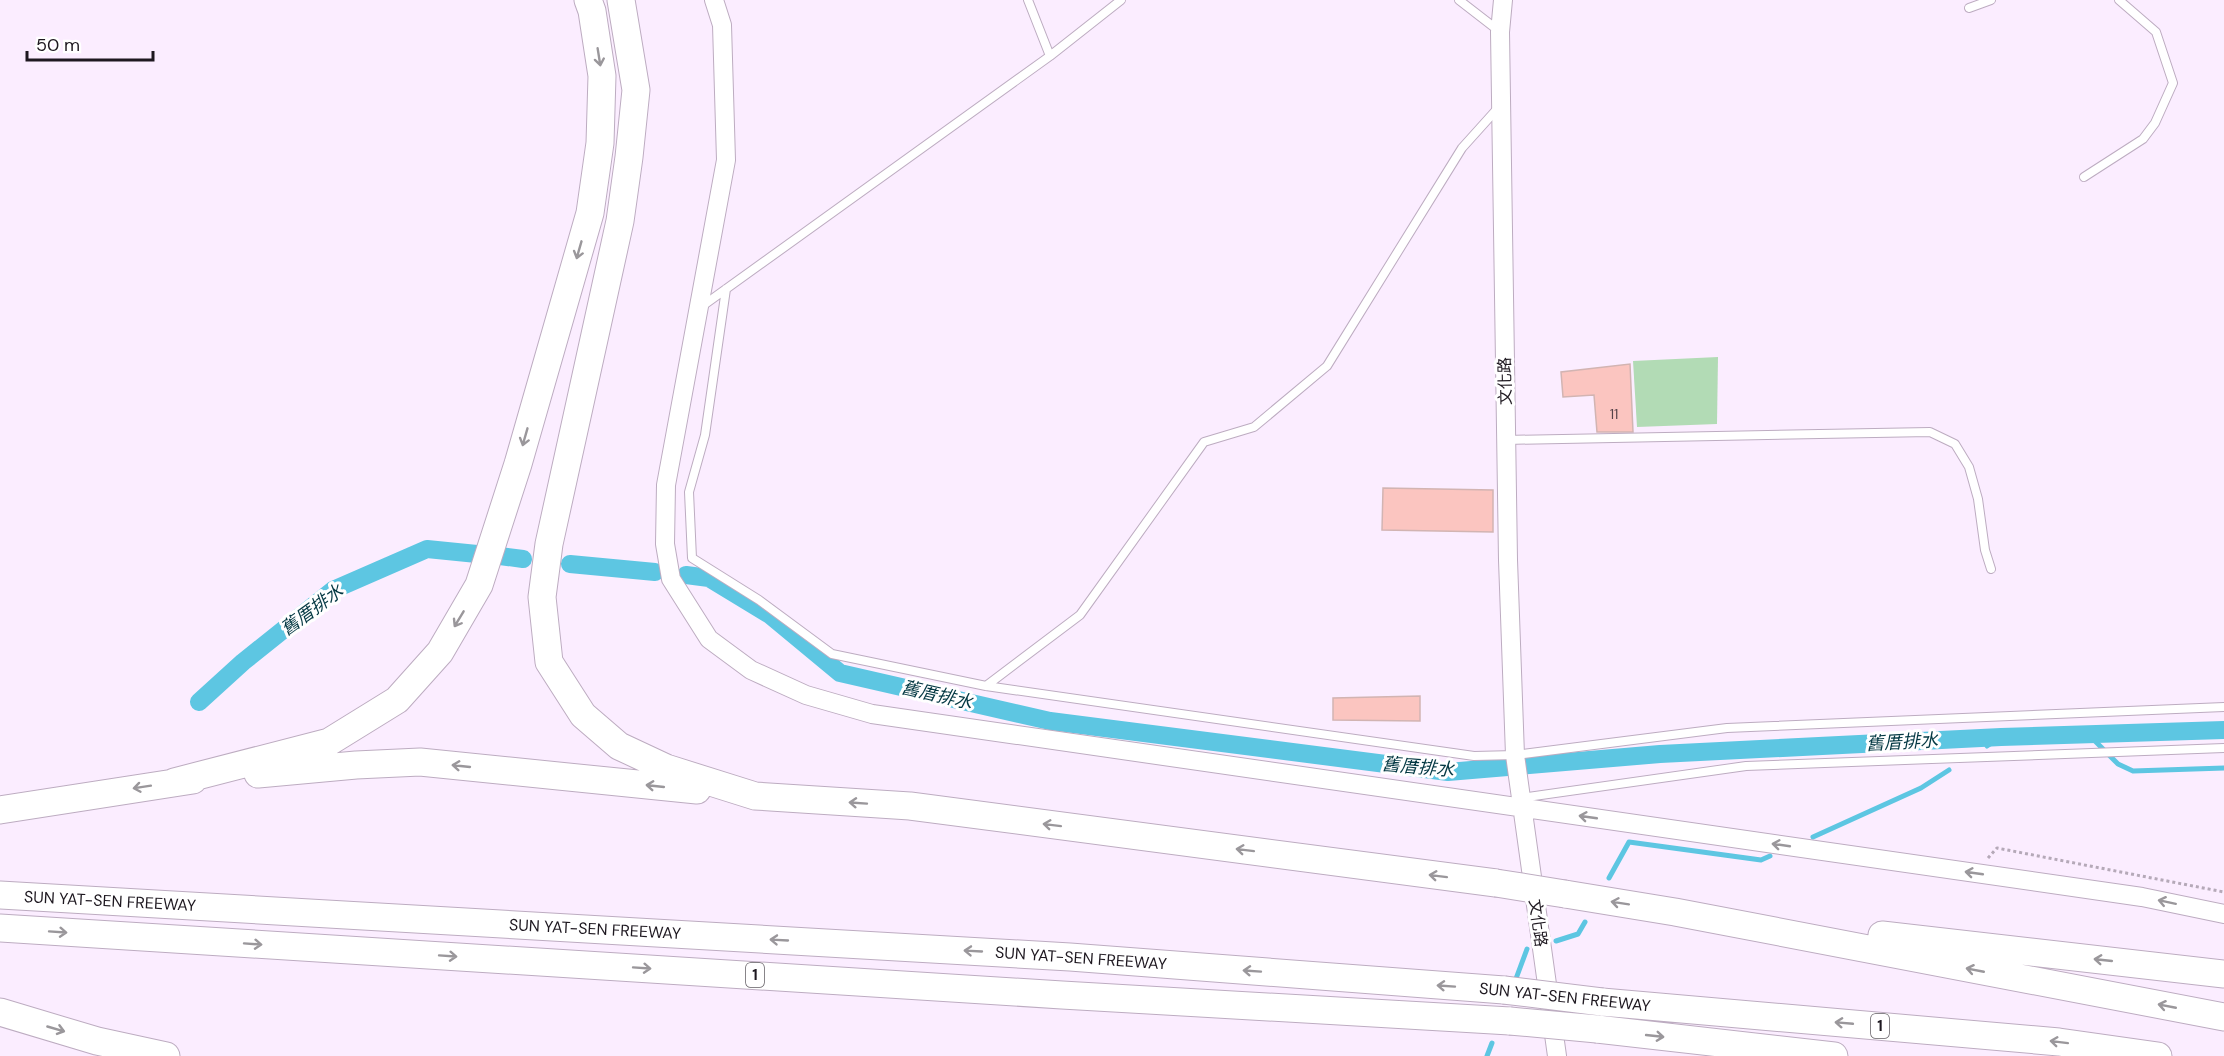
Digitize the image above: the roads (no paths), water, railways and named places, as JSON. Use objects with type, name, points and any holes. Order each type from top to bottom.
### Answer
[{"type":"highway","points":[[174,782],[329,741],[397,700],[440,652],[479,585],[518,464],[590,213],[600,143],[602,76],[592,11],[588,0]]},
{"type":"highway","points":[[621,0],[636,90],[629,157],[620,221],[549,544],[542,597],[549,662],[583,715],[619,746],[666,768],[755,796]]},
{"type":"highway","points":[[0,810],[174,782],[356,765],[420,762],[755,796],[910,806],[1497,883],[1675,912],[2224,1017]]},
{"type":"highway","name":"SUN YAT-SEN FREEWAY","points":[[0,894],[1070,957],[1504,990],[1602,1002],[2059,1042],[2158,1056]]},
{"type":"highway","points":[[1675,912],[2224,974]]},
{"type":"highway","name":"SUN YAT-SEN FREEWAY","points":[[0,928],[1510,1021],[1834,1056]]},
{"type":"highway","points":[[0,1012],[141,1056]]},
{"type":"highway","points":[[97,1041],[166,1056]]},
{"type":"street","points":[[714,0],[722,25],[726,160],[666,485],[665,544],[671,579],[709,639],[751,670],[806,695],[872,714],[1520,799],[1975,873],[2142,897],[2224,914]]},
{"type":"street","name":"文化路","points":[[1503,0],[1500,32],[1506,440],[1515,759],[1557,1056]]},
{"type":"lane","points":[[1028,0],[1050,56]]},
{"type":"lane","points":[[698,309],[1050,56],[1121,0]]},
{"type":"lane","points":[[1459,0],[1500,32]]},
{"type":"lane","points":[[1969,8],[1991,0]]},
{"type":"lane","points":[[2084,177],[2143,140],[2155,123],[2173,83],[2156,32],[2119,0]]},
{"type":"lane","points":[[986,686],[1080,615],[1204,442],[1254,427],[1327,366],[1462,148],[1501,104]]},
{"type":"lane","points":[[726,289],[705,435],[688,492],[692,558],[759,600],[832,654],[986,686],[1474,756],[1515,759],[1727,728],[2224,707]]},
{"type":"lane","points":[[1506,440],[1930,432],[1955,444],[1969,467],[1978,499],[1985,550],[1991,569]]},
{"type":"lane","points":[[1520,799],[1746,766],[2224,748]]},
{"type":"waterway","name":"舊厝排水","points":[[199,702],[243,662],[333,590],[427,549],[477,554]]},
{"type":"waterway","name":"舊厝排水","points":[[500,556],[523,559]]},
{"type":"waterway","name":"舊厝排水","points":[[570,564],[655,572]]},
{"type":"waterway","name":"舊厝排水","points":[[686,575],[709,578],[770,615],[840,673],[1050,721],[1448,772],[1660,754],[2001,737],[2224,730]]},
{"type":"waterway","points":[[2088,734],[2118,764],[2133,771],[2224,768]]},
{"type":"waterway","points":[[1987,746],[2001,737]]},
{"type":"waterway","points":[[1813,837],[1921,788],[1949,770]]},
{"type":"waterway","points":[[1609,878],[1629,842],[1761,860],[1770,856]]},
{"type":"waterway","points":[[1556,941],[1578,934],[1585,922]]},
{"type":"waterway","points":[[1514,984],[1527,949]]},
{"type":"waterway","points":[[1487,1056],[1492,1043]]}]
